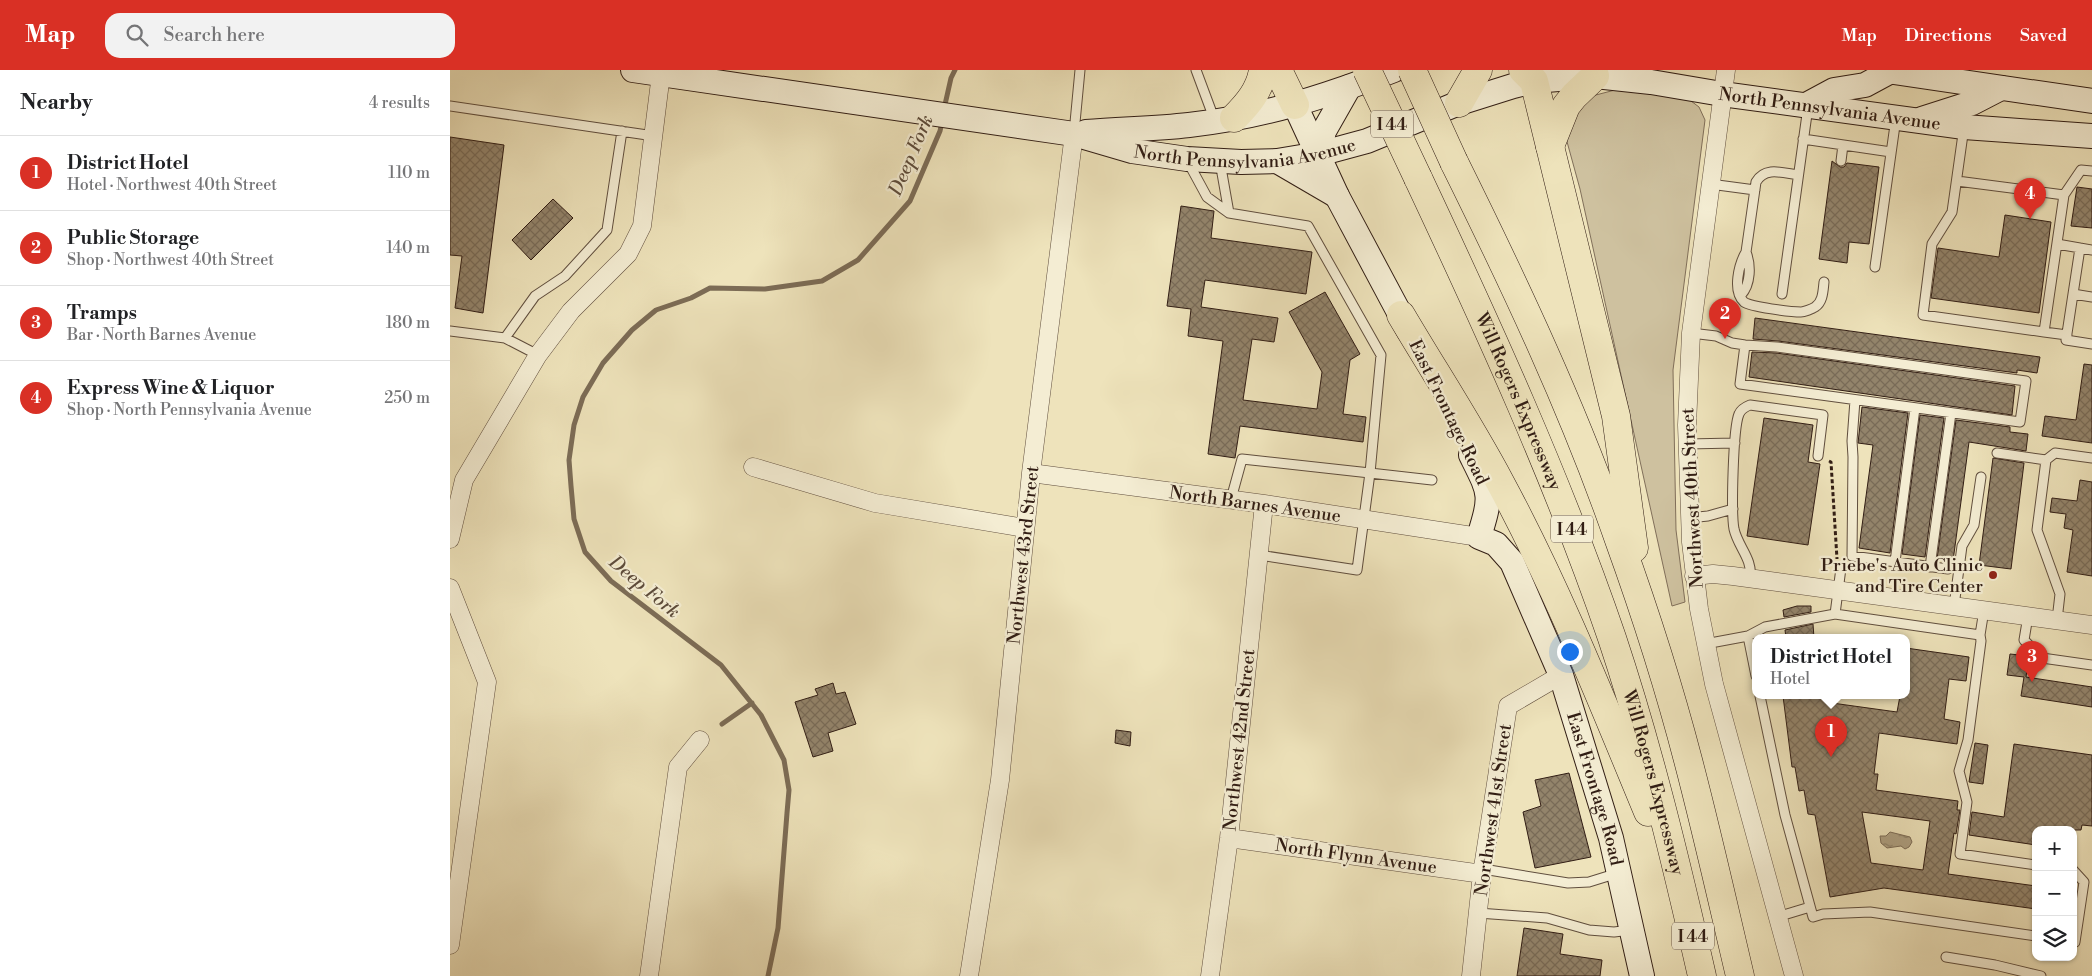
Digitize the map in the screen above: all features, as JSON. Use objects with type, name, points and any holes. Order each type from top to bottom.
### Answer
[{"type":"highway","points":[[1224,120],[1254,95],[1262,79],[1263,70]]},
{"type":"highway","points":[[1278,70],[1295,106]]},
{"type":"highway","name":"I 44","points":[[1412,70],[1454,162],[1509,273],[1562,392],[1619,538],[1688,758],[1740,976]]},
{"type":"highway","points":[[1459,103],[1478,70]]},
{"type":"highway","points":[[1528,76],[1550,146],[1616,416],[1642,607]]},
{"type":"highway","points":[[1550,146],[1566,106],[1595,76]]},
{"type":"highway","name":"Will Rogers Expressway","points":[[1358,79],[1418,178],[1487,326],[1562,501],[1614,647],[1651,768],[1684,896],[1702,976]]},
{"type":"highway","points":[[1401,315],[1501,483],[1562,605],[1684,896]]},
{"type":"main road","name":"North Pennsylvania Avenue","points":[[634,70],[661,74],[740,78],[921,112],[1074,134],[1132,152],[1220,161],[1277,161],[1318,154],[1367,140],[1528,76],[1595,76],[1651,82],[1722,94],[1808,104],[1964,127],[2092,136]]},
{"type":"main road","name":"North Pennsylvania Avenue","points":[[1074,134],[1132,128],[1160,128],[1224,120],[1295,106],[1358,79],[1394,70]]},
{"type":"main road","points":[[1808,104],[1834,90],[1865,85],[1887,70],[2092,101]]},
{"type":"main road","points":[[1318,154],[1324,130],[1358,79]]},
{"type":"main road","points":[[1907,119],[1972,103],[2001,88]]},
{"type":"main road","name":"East Frontage Road","points":[[1295,106],[1338,196],[1401,315],[1488,488],[1488,502],[1479,537],[1496,544],[1512,562],[1561,675],[1611,838],[1642,976]]},
{"type":"main road","points":[[1277,161],[1338,196]]},
{"type":"street","name":"Northwest 40th Street","points":[[1726,70],[1691,333],[1688,375],[1687,444],[1694,576],[1705,644],[1727,737],[1794,976]]},
{"type":"street","points":[[450,539],[457,478],[538,355],[571,311],[628,254],[639,233],[642,226],[661,74]]},
{"type":"street","name":"Northwest 43rd Street","points":[[970,976],[1000,780],[1025,528],[1074,134]]},
{"type":"street","points":[[753,467],[875,503],[1025,528]]},
{"type":"street","name":"North Barnes Avenue","points":[[1032,473],[1231,499],[1479,537]]},
{"type":"street","name":"Northwest 42nd Street","points":[[1210,976],[1229,838],[1264,504]]},
{"type":"street","points":[[1694,576],[1714,574],[1750,578],[2092,625]]},
{"type":"street","points":[[450,588],[487,682],[450,945]]},
{"type":"street","name":"Northwest 41st Street","points":[[1471,976],[1483,872],[1508,706],[1561,675]]},
{"type":"street","points":[[649,976],[678,767],[700,740]]},
{"type":"street","name":"North Flynn Avenue","points":[[1229,838],[1483,872]]},
{"type":"lane","points":[[1074,134],[1080,70]]},
{"type":"lane","points":[[1196,70],[1224,120]]},
{"type":"lane","points":[[1782,294],[1808,104]]},
{"type":"lane","points":[[450,106],[654,136]]},
{"type":"lane","points":[[1875,267],[1891,152],[1907,119]]},
{"type":"lane","points":[[1964,127],[1952,212],[1932,244],[1923,315],[2067,335]]},
{"type":"lane","points":[[505,338],[535,296],[565,276],[607,230],[622,131]]},
{"type":"lane","points":[[1803,139],[1891,152]]},
{"type":"lane","points":[[1841,161],[1844,145]]},
{"type":"lane","points":[[1187,159],[1207,197],[1228,213],[1308,226],[1381,355],[1365,519],[1357,570],[1258,555]]},
{"type":"lane","points":[[1220,161],[1228,213]]},
{"type":"lane","points":[[2044,332],[2064,195],[2081,170],[2092,171]]},
{"type":"lane","points":[[1798,175],[1766,172],[1759,176],[1755,190],[1746,252],[1740,261],[1737,287],[1745,302],[1750,305],[1802,312],[1816,307],[1822,298],[1824,282]]},
{"type":"lane","points":[[1957,181],[2064,195]]},
{"type":"lane","points":[[1710,184],[1755,190]]},
{"type":"lane","points":[[2057,244],[2092,250]]},
{"type":"lane","points":[[2080,248],[2066,340],[2092,344]]},
{"type":"lane","points":[[2073,294],[2092,297]]},
{"type":"lane","points":[[450,331],[505,338],[538,355]]},
{"type":"lane","points":[[1691,333],[1716,336],[1745,346],[1777,347],[2026,380],[2020,422],[1740,384],[1745,346]]},
{"type":"lane","points":[[1855,400],[1852,441],[1852,556],[1948,570]]},
{"type":"lane","points":[[1750,578],[1750,564],[1738,542],[1734,527],[1735,443],[1739,414],[1743,408],[1750,405],[1823,415],[1818,456]]},
{"type":"lane","points":[[1895,562],[1915,408]]},
{"type":"lane","points":[[1930,567],[1951,413]]},
{"type":"lane","points":[[1687,444],[1735,443]]},
{"type":"lane","points":[[1997,453],[2046,460]]},
{"type":"lane","points":[[2057,620],[2060,594],[2037,530],[2046,460],[2055,453],[2092,458]]},
{"type":"lane","points":[[1231,499],[1242,459],[1432,480]]},
{"type":"lane","points":[[1954,606],[1962,546],[1974,524],[1981,477]]},
{"type":"lane","points":[[1690,518],[1708,516],[1733,509]]},
{"type":"lane","points":[[1835,614],[1841,568]]},
{"type":"lane","points":[[1984,610],[1968,740],[1959,771],[1967,802],[1960,854],[2032,864]]},
{"type":"lane","points":[[1705,644],[1748,636],[1765,627],[1835,614],[1980,635]]},
{"type":"lane","points":[[2028,616],[2024,640],[2042,658],[2092,665]]},
{"type":"lane","points":[[1748,636],[1752,656]]},
{"type":"lane","points":[[1761,699],[1785,815],[1813,917],[1823,914],[1870,912],[2032,935]]},
{"type":"lane","points":[[2074,871],[2084,882],[2077,929]]},
{"type":"lane","points":[[1483,872],[1568,883],[1589,882],[1618,873]]},
{"type":"lane","points":[[1777,917],[1810,908]]},
{"type":"lane","points":[[1478,913],[1547,918],[1589,930],[1614,932],[1632,930]]},
{"type":"lane","points":[[1946,957],[1994,965],[2041,976]]},
{"type":"path","points":[[1818,456],[1831,462],[1837,555],[1841,568]]},
{"type":"shaded area","points":[[1615,90],[1687,98],[1699,107],[1705,120],[1673,370],[1676,530],[1685,602],[1672,606],[1580,189],[1566,138],[1573,113],[1592,96]]},
{"type":"water","points":[[1890,832],[1910,837],[1912,842],[1909,847],[1905,849],[1901,846],[1887,848],[1881,843],[1880,836],[1886,836]]},
{"type":"building","points":[[450,137],[504,145],[483,313],[455,308],[462,256],[450,255]]},
{"type":"building","points":[[1832,161],[1840,167],[1844,167],[1847,163],[1879,167],[1869,244],[1849,242],[1847,263],[1819,259]]},
{"type":"building","points":[[2077,187],[2092,189],[2092,228],[2071,226]]},
{"type":"building","points":[[553,199],[573,218],[531,260],[512,240]]},
{"type":"building","points":[[1181,206],[1214,211],[1211,238],[1312,252],[1306,294],[1205,280],[1201,307],[1278,318],[1274,342],[1252,339],[1243,400],[1317,409],[1322,372],[1289,312],[1325,292],[1360,354],[1350,360],[1343,414],[1366,417],[1363,442],[1240,426],[1235,458],[1208,454],[1223,341],[1188,336],[1191,309],[1167,306]]},
{"type":"building","points":[[2005,215],[2051,222],[2039,313],[1931,298],[1938,248],[1999,257]]},
{"type":"building","points":[[1755,318],[2040,357],[2037,373],[2017,370],[2017,373],[1753,339]]},
{"type":"building","points":[[1752,352],[1776,353],[2015,386],[2012,415],[1749,377]]},
{"type":"building","points":[[2084,364],[2092,365],[2092,443],[2042,436],[2045,416],[2076,420]]},
{"type":"building","points":[[1862,407],[1908,413],[1890,553],[1859,548],[1873,445],[1858,443]]},
{"type":"building","points":[[1920,415],[1944,418],[1925,557],[1902,554]]},
{"type":"building","points":[[1764,418],[1813,425],[1808,462],[1820,464],[1808,545],[1747,536]]},
{"type":"building","points":[[1956,420],[2010,427],[2010,432],[2028,434],[2026,451],[1969,442],[1953,561],[1937,559]]},
{"type":"building","points":[[1993,458],[2024,463],[2011,569],[1979,565]]},
{"type":"building","points":[[2080,480],[2092,482],[2092,576],[2067,572],[2073,530],[2064,528],[2066,514],[2050,512],[2052,498],[2077,501]]},
{"type":"building","points":[[1797,606],[1811,606],[1811,612],[1784,617],[1783,610]]},
{"type":"building","points":[[1813,624],[1814,634],[1786,634],[1785,630]]},
{"type":"building","points":[[1910,649],[1969,657],[1966,681],[1949,679],[1944,719],[1960,722],[1957,744],[1879,733],[1874,774],[1878,774],[1876,790],[1958,801],[1957,810],[1960,810],[1956,834],[1954,833],[1948,874],[2032,885],[2032,908],[1884,888],[1830,897],[1815,815],[1808,814],[1804,790],[1799,791],[1795,767],[1792,767],[1783,699],[1831,699],[1832,703],[1897,712],[1899,699],[1910,699]],"holes":[[[1862,812],[1930,821],[1923,870],[1871,863]]]},
{"type":"building","points":[[2010,654],[2029,656],[2026,677],[2092,687],[2092,707],[2021,696],[2024,677],[2007,675]]},
{"type":"building","points":[[833,683],[836,694],[845,692],[856,724],[828,733],[833,751],[813,757],[795,702],[818,695],[815,689]]},
{"type":"building","points":[[1116,730],[1131,732],[1130,746],[1115,743]]},
{"type":"building","points":[[1975,743],[1988,745],[1983,784],[1969,782]]},
{"type":"building","points":[[2014,744],[2092,755],[2092,826],[2082,825],[2081,830],[2077,830],[2077,826],[2032,826],[2032,844],[1969,835],[1972,812],[2004,817]]},
{"type":"building","points":[[1569,773],[1591,857],[1535,868],[1523,812],[1541,806],[1535,780]]},
{"type":"building","points":[[1524,928],[1563,934],[1560,954],[1602,960],[1600,976],[1517,976]]},
{"type":"waterway","name":"Deep Fork","points":[[944,109],[951,78],[955,70]]},
{"type":"waterway","name":"Deep Fork","points":[[768,976],[778,928],[789,790],[784,760],[761,715],[721,665],[611,581],[585,552],[574,519],[571,486],[569,460],[574,425],[583,397],[603,363],[632,330],[656,310],[691,298],[710,288],[765,289],[822,281],[858,260],[910,201],[940,131],[942,122]]},
{"type":"waterway","points":[[722,724],[752,703]]},
{"type":"place","name":"Express Wine & Liquor","points":[[2030,219]]},
{"type":"place","name":"Public Storage","points":[[1725,339]]},
{"type":"place","name":"Priebe's Auto Clinic and Tire Center","points":[[1993,575]]},
{"type":"place","name":"Tramps","points":[[2032,682]]},
{"type":"place","name":"District Hotel","points":[[1831,757]]}]
